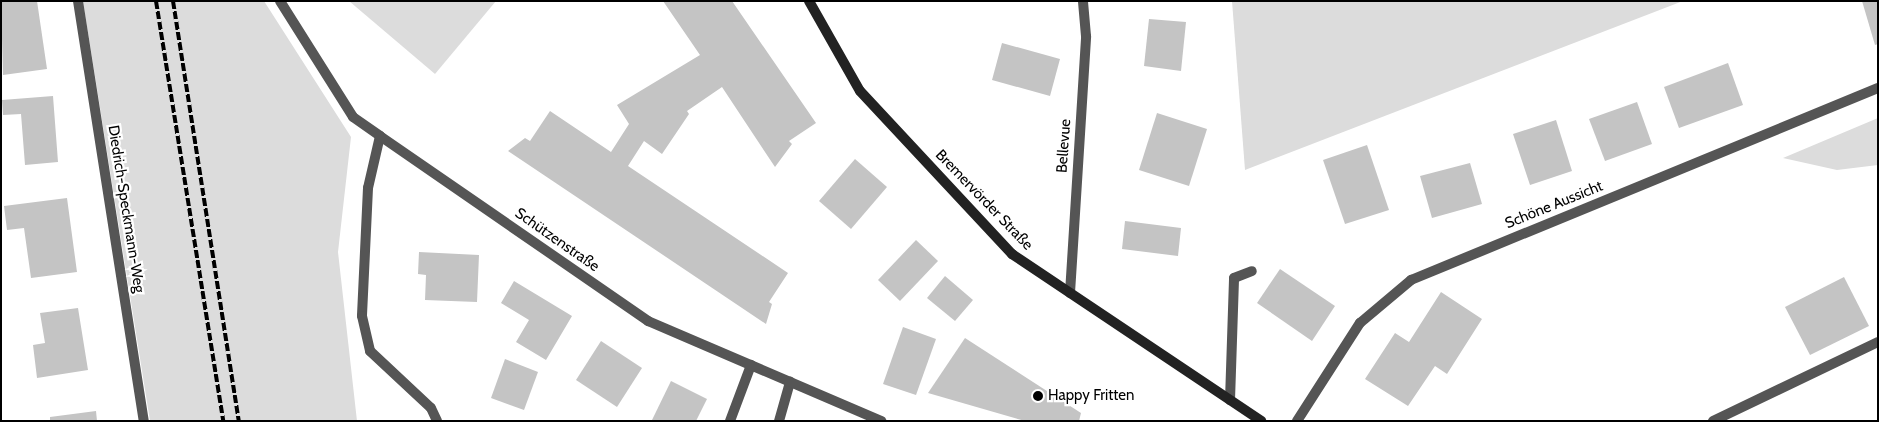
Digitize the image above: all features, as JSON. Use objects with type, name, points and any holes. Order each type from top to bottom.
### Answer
[{"type":"main road","name":"Bremervörder Straße","points":[[809,1],[860,91],[1012,254],[1261,421]]},
{"type":"street","name":"Diedrich-Speckmann-Weg","points":[[78,1],[144,421]]},
{"type":"street","name":"Schützenstraße","points":[[280,1],[353,117],[380,136],[648,321],[881,421]]},
{"type":"street","name":"Bellevue","points":[[1070,293],[1086,36],[1083,1]]},
{"type":"street","name":"Schöne Aussicht","points":[[1297,421],[1360,323],[1411,280],[1878,88]]},
{"type":"street","points":[[380,136],[368,188],[362,316],[370,351],[431,408],[437,421]]},
{"type":"street","points":[[1230,400],[1234,278],[1252,271]]},
{"type":"street","points":[[1713,421],[1878,342]]},
{"type":"street","points":[[730,421],[751,365]]},
{"type":"street","points":[[779,421],[790,382]]},
{"type":"shaded area","points":[[83,1],[264,1],[351,137],[338,252],[357,421],[150,421]]},
{"type":"shaded area","points":[[349,1],[496,1],[435,74]]},
{"type":"shaded area","points":[[1232,1],[1683,1],[1245,170]]},
{"type":"shaded area","points":[[1878,118],[1878,165],[1837,170],[1783,158]]},
{"type":"building","points":[[37,1],[47,69],[3,75],[1,2]]},
{"type":"building","points":[[663,1],[732,1],[816,123],[789,141],[792,144],[775,167],[722,87],[687,111],[689,114],[662,154],[644,141],[628,166],[788,273],[769,302],[772,304],[766,324],[508,151],[525,138],[530,141],[550,111],[611,152],[629,124],[617,105],[700,55]]},
{"type":"building","points":[[1862,1],[1878,1],[1878,44],[1875,45]]},
{"type":"building","points":[[1149,19],[1186,22],[1181,71],[1144,66]]},
{"type":"building","points":[[1002,43],[1060,59],[1050,96],[992,80]]},
{"type":"building","points":[[1728,63],[1743,105],[1679,128],[1664,87]]},
{"type":"building","points":[[53,96],[58,162],[25,165],[21,114],[3,115],[2,100]]},
{"type":"building","points":[[1637,102],[1652,144],[1605,161],[1589,119]]},
{"type":"building","points":[[1157,113],[1207,129],[1189,186],[1139,170]]},
{"type":"building","points":[[1556,120],[1572,171],[1530,185],[1513,134]]},
{"type":"building","points":[[1367,145],[1389,210],[1345,224],[1323,160]]},
{"type":"building","points":[[855,159],[887,187],[851,229],[819,201]]},
{"type":"building","points":[[1470,163],[1482,204],[1432,218],[1420,176]]},
{"type":"building","points":[[67,198],[77,272],[31,278],[24,228],[7,230],[4,206]]},
{"type":"building","points":[[1125,221],[1181,228],[1178,256],[1122,249]]},
{"type":"building","points":[[916,240],[938,261],[900,301],[878,280]]},
{"type":"building","points":[[419,252],[479,255],[477,302],[425,300],[426,275],[418,274]]},
{"type":"building","points":[[1280,269],[1335,306],[1312,341],[1257,303]]},
{"type":"building","points":[[945,276],[973,300],[955,321],[927,298]]},
{"type":"building","points":[[1844,277],[1869,326],[1810,355],[1785,307]]},
{"type":"building","points":[[514,281],[572,316],[546,360],[516,342],[529,320],[501,303]]},
{"type":"building","points":[[1441,292],[1482,319],[1447,374],[1435,366],[1408,406],[1365,379],[1395,333],[1409,342]]},
{"type":"building","points":[[78,308],[88,370],[37,378],[33,345],[45,343],[40,313]]},
{"type":"building","points":[[903,327],[936,339],[916,395],[883,384]]},
{"type":"building","points":[[965,338],[1081,413],[1079,421],[1025,421],[928,393]]},
{"type":"building","points":[[601,341],[642,368],[617,407],[576,380]]},
{"type":"building","points":[[505,359],[538,372],[524,410],[491,398]]},
{"type":"building","points":[[671,381],[707,399],[696,421],[652,420]]},
{"type":"building","points":[[96,411],[97,421],[50,421],[50,417]]},
{"type":"railway","points":[[156,1],[223,421]]},
{"type":"railway","points":[[173,1],[239,421]]},
{"type":"place","name":"Happy Fritten","points":[[1038,396]]}]
